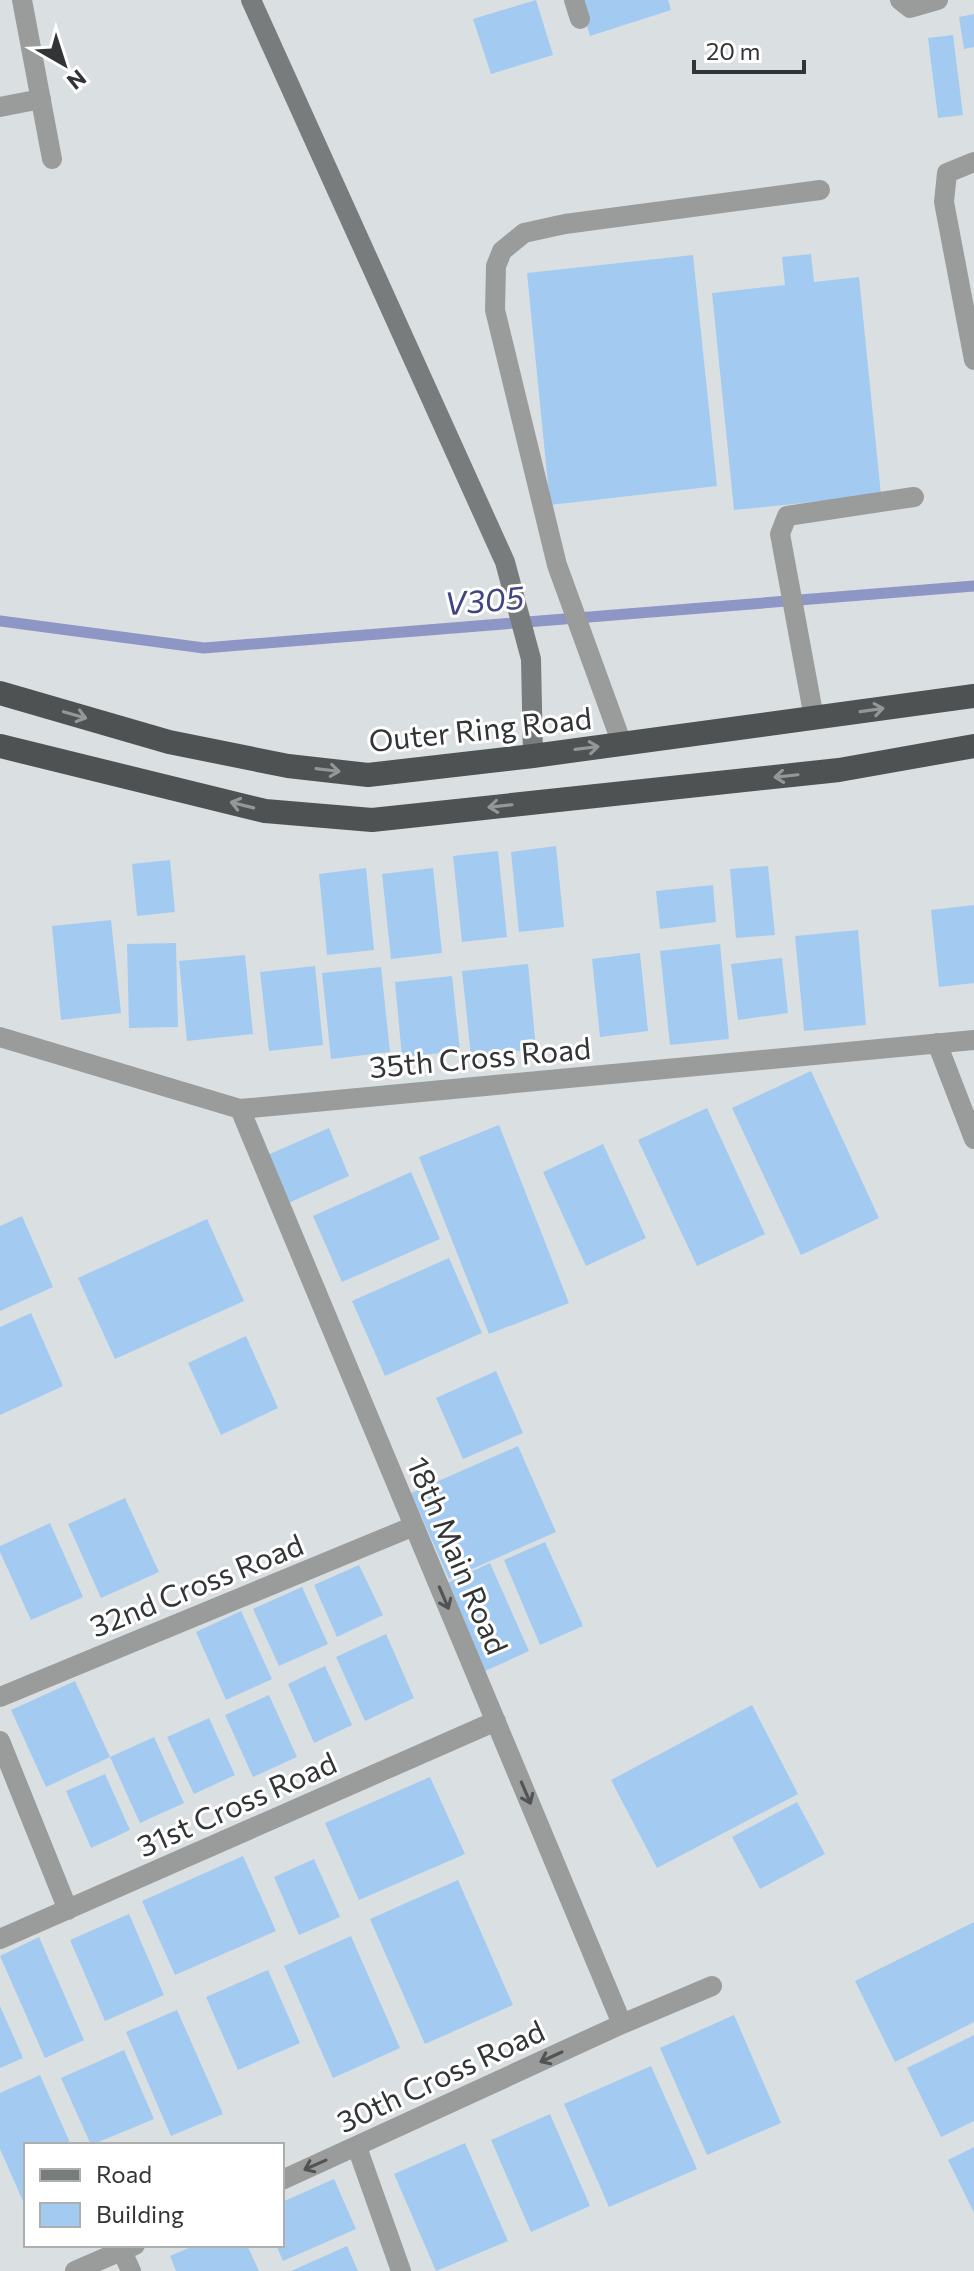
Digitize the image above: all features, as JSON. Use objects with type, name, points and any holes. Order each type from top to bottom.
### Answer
[{"type":"highway","name":"Outer Ring Road","points":[[0,693],[169,742],[288,766],[368,775],[533,756],[974,696]]},
{"type":"highway","points":[[0,746],[265,811],[372,820],[839,770],[974,746]]},
{"type":"street","points":[[22,0],[52,159]]},
{"type":"street","points":[[251,0],[505,562],[531,659],[533,756]]},
{"type":"street","points":[[900,0],[910,8],[938,0]]},
{"type":"street","points":[[0,107],[41,99]]},
{"type":"street","points":[[974,162],[947,173],[944,202],[974,360]]},
{"type":"street","points":[[622,744],[557,565],[495,310],[496,266],[502,251],[524,233],[565,224],[820,190]]},
{"type":"street","points":[[814,718],[780,534],[787,516],[914,497]]},
{"type":"street","name":"35th Cross Road","points":[[0,1037],[240,1109],[974,1040]]},
{"type":"street","points":[[937,1043],[974,1139]]},
{"type":"street","name":"18th Main Road","points":[[240,1109],[622,2024]]},
{"type":"street","name":"32nd Cross Road","points":[[0,1697],[414,1526]]},
{"type":"street","name":"31st Cross Road","points":[[0,1939],[496,1721]]},
{"type":"street","points":[[0,1741],[68,1910]]},
{"type":"street","name":"30th Cross Road","points":[[284,2179],[712,1986]]},
{"type":"street","points":[[357,2147],[401,2271]]},
{"type":"street","points":[[75,2271],[128,2248],[131,2271]]},
{"type":"building","points":[[536,0],[553,55],[491,74],[473,19]]},
{"type":"building","points":[[579,0],[668,0],[671,10],[590,36]]},
{"type":"building","points":[[974,14],[974,47],[964,49],[959,17]]},
{"type":"building","points":[[953,35],[963,115],[938,118],[928,38]]},
{"type":"building","points":[[811,254],[814,282],[859,277],[881,495],[734,510],[712,293],[785,285],[782,257]]},
{"type":"building","points":[[693,255],[717,486],[550,505],[527,273]]},
{"type":"building","points":[[556,846],[564,927],[519,932],[511,852]]},
{"type":"building","points":[[498,851],[507,937],[462,942],[453,856]]},
{"type":"building","points":[[170,860],[175,912],[137,916],[132,864]]},
{"type":"building","points":[[768,866],[775,935],[736,938],[730,869]]},
{"type":"building","points":[[366,868],[374,950],[327,955],[319,874]]},
{"type":"building","points":[[433,868],[442,953],[391,959],[382,874]]},
{"type":"building","points":[[713,885],[716,922],[660,929],[656,891]]},
{"type":"building","points":[[974,905],[974,983],[939,987],[931,910]]},
{"type":"building","points":[[111,920],[121,1013],[61,1020],[52,926]]},
{"type":"building","points":[[858,930],[866,1025],[804,1031],[795,936]]},
{"type":"building","points":[[176,943],[178,1027],[129,1028],[127,944]]},
{"type":"building","points":[[720,944],[729,1039],[670,1045],[660,951]]},
{"type":"building","points":[[640,953],[648,1031],[600,1037],[592,959]]},
{"type":"building","points":[[245,955],[253,1034],[187,1041],[179,961]]},
{"type":"building","points":[[782,958],[788,1013],[738,1020],[731,964]]},
{"type":"building","points":[[528,964],[536,1049],[471,1056],[462,971]]},
{"type":"building","points":[[315,966],[323,1045],[269,1051],[260,972]]},
{"type":"building","points":[[381,967],[390,1052],[331,1059],[322,973]]},
{"type":"building","points":[[452,976],[460,1051],[402,1057],[395,982]]},
{"type":"building","points":[[811,1071],[879,1218],[801,1255],[732,1108]]},
{"type":"building","points":[[707,1108],[765,1234],[697,1266],[638,1140]]},
{"type":"building","points":[[499,1125],[569,1303],[489,1334],[419,1157]]},
{"type":"building","points":[[329,1128],[349,1176],[284,1205],[263,1157]]},
{"type":"building","points":[[603,1144],[646,1238],[586,1266],[543,1172]]},
{"type":"building","points":[[411,1172],[440,1239],[342,1282],[313,1216]]},
{"type":"building","points":[[22,1216],[53,1287],[0,1311],[0,1226]]},
{"type":"building","points":[[207,1219],[244,1301],[115,1359],[78,1278]]},
{"type":"building","points":[[449,1258],[482,1333],[385,1376],[352,1301]]},
{"type":"building","points":[[31,1313],[63,1386],[0,1415],[0,1327]]},
{"type":"building","points":[[246,1336],[278,1408],[221,1435],[188,1363]]},
{"type":"building","points":[[496,1371],[523,1433],[463,1459],[436,1398]]},
{"type":"building","points":[[518,1446],[556,1532],[449,1579],[411,1493]]},
{"type":"building","points":[[125,1498],[159,1572],[101,1598],[68,1524]]},
{"type":"building","points":[[50,1523],[83,1597],[31,1620],[0,1546]]},
{"type":"building","points":[[545,1542],[583,1626],[540,1645],[504,1560]]},
{"type":"building","points":[[490,1563],[529,1651],[485,1671],[447,1583]]},
{"type":"building","points":[[359,1565],[383,1615],[337,1637],[314,1585]]},
{"type":"building","points":[[302,1587],[328,1644],[279,1666],[253,1609]]},
{"type":"building","points":[[241,1611],[272,1679],[226,1700],[196,1632]]},
{"type":"building","points":[[386,1634],[414,1698],[365,1721],[336,1657]]},
{"type":"building","points":[[325,1666],[352,1725],[314,1743],[288,1684]]},
{"type":"building","points":[[75,1681],[110,1757],[46,1787],[11,1710]]},
{"type":"building","points":[[269,1695],[297,1757],[253,1777],[225,1715]]},
{"type":"building","points":[[752,1705],[798,1794],[657,1868],[611,1780]]},
{"type":"building","points":[[209,1718],[235,1775],[194,1794],[167,1737]]},
{"type":"building","points":[[154,1737],[184,1803],[140,1823],[110,1757]]},
{"type":"building","points":[[105,1774],[130,1830],[91,1848],[66,1791]]},
{"type":"building","points":[[430,1777],[465,1854],[359,1900],[325,1823]]},
{"type":"building","points":[[797,1802],[825,1854],[760,1889],[732,1837]]},
{"type":"building","points":[[243,1856],[276,1931],[175,1975],[142,1901]]},
{"type":"building","points":[[314,1859],[340,1917],[299,1935],[274,1877]]},
{"type":"building","points":[[458,1880],[513,2005],[425,2044],[370,1919]]},
{"type":"building","points":[[129,1914],[164,1995],[105,2021],[70,1940]]},
{"type":"building","points":[[974,1922],[974,2022],[895,2062],[855,1981]]},
{"type":"building","points":[[351,1936],[400,2048],[333,2078],[284,1966]]},
{"type":"building","points":[[39,1937],[84,2040],[45,2058],[0,1956]]},
{"type":"building","points":[[268,1970],[300,2043],[238,2070],[206,1997]]},
{"type":"building","points":[[0,2006],[23,2058],[0,2068]]},
{"type":"building","points":[[177,2010],[223,2114],[171,2136],[126,2032]]},
{"type":"building","points":[[734,2015],[781,2123],[707,2155],[660,2048]]},
{"type":"building","points":[[974,2035],[974,2121],[941,2137],[907,2068]]},
{"type":"building","points":[[124,2050],[154,2119],[90,2143],[61,2078]]},
{"type":"building","points":[[651,2066],[697,2169],[609,2207],[564,2104]]},
{"type":"building","points":[[40,2075],[70,2143],[24,2143],[24,2203],[0,2149],[0,2093]]},
{"type":"building","points":[[550,2114],[590,2206],[531,2232],[491,2140]]},
{"type":"building","points":[[465,2143],[508,2241],[436,2271],[394,2174]]},
{"type":"building","points":[[974,2147],[974,2213],[948,2160]]},
{"type":"building","points":[[334,2179],[356,2229],[283,2261],[277,2247],[284,2247],[284,2201]]},
{"type":"building","points":[[347,2246],[358,2271],[291,2271]]},
{"type":"building","points":[[190,2247],[248,2247],[259,2271],[176,2271],[170,2256]]},
{"type":"waterway","name":"V305","points":[[0,621],[204,648],[974,586]]}]
